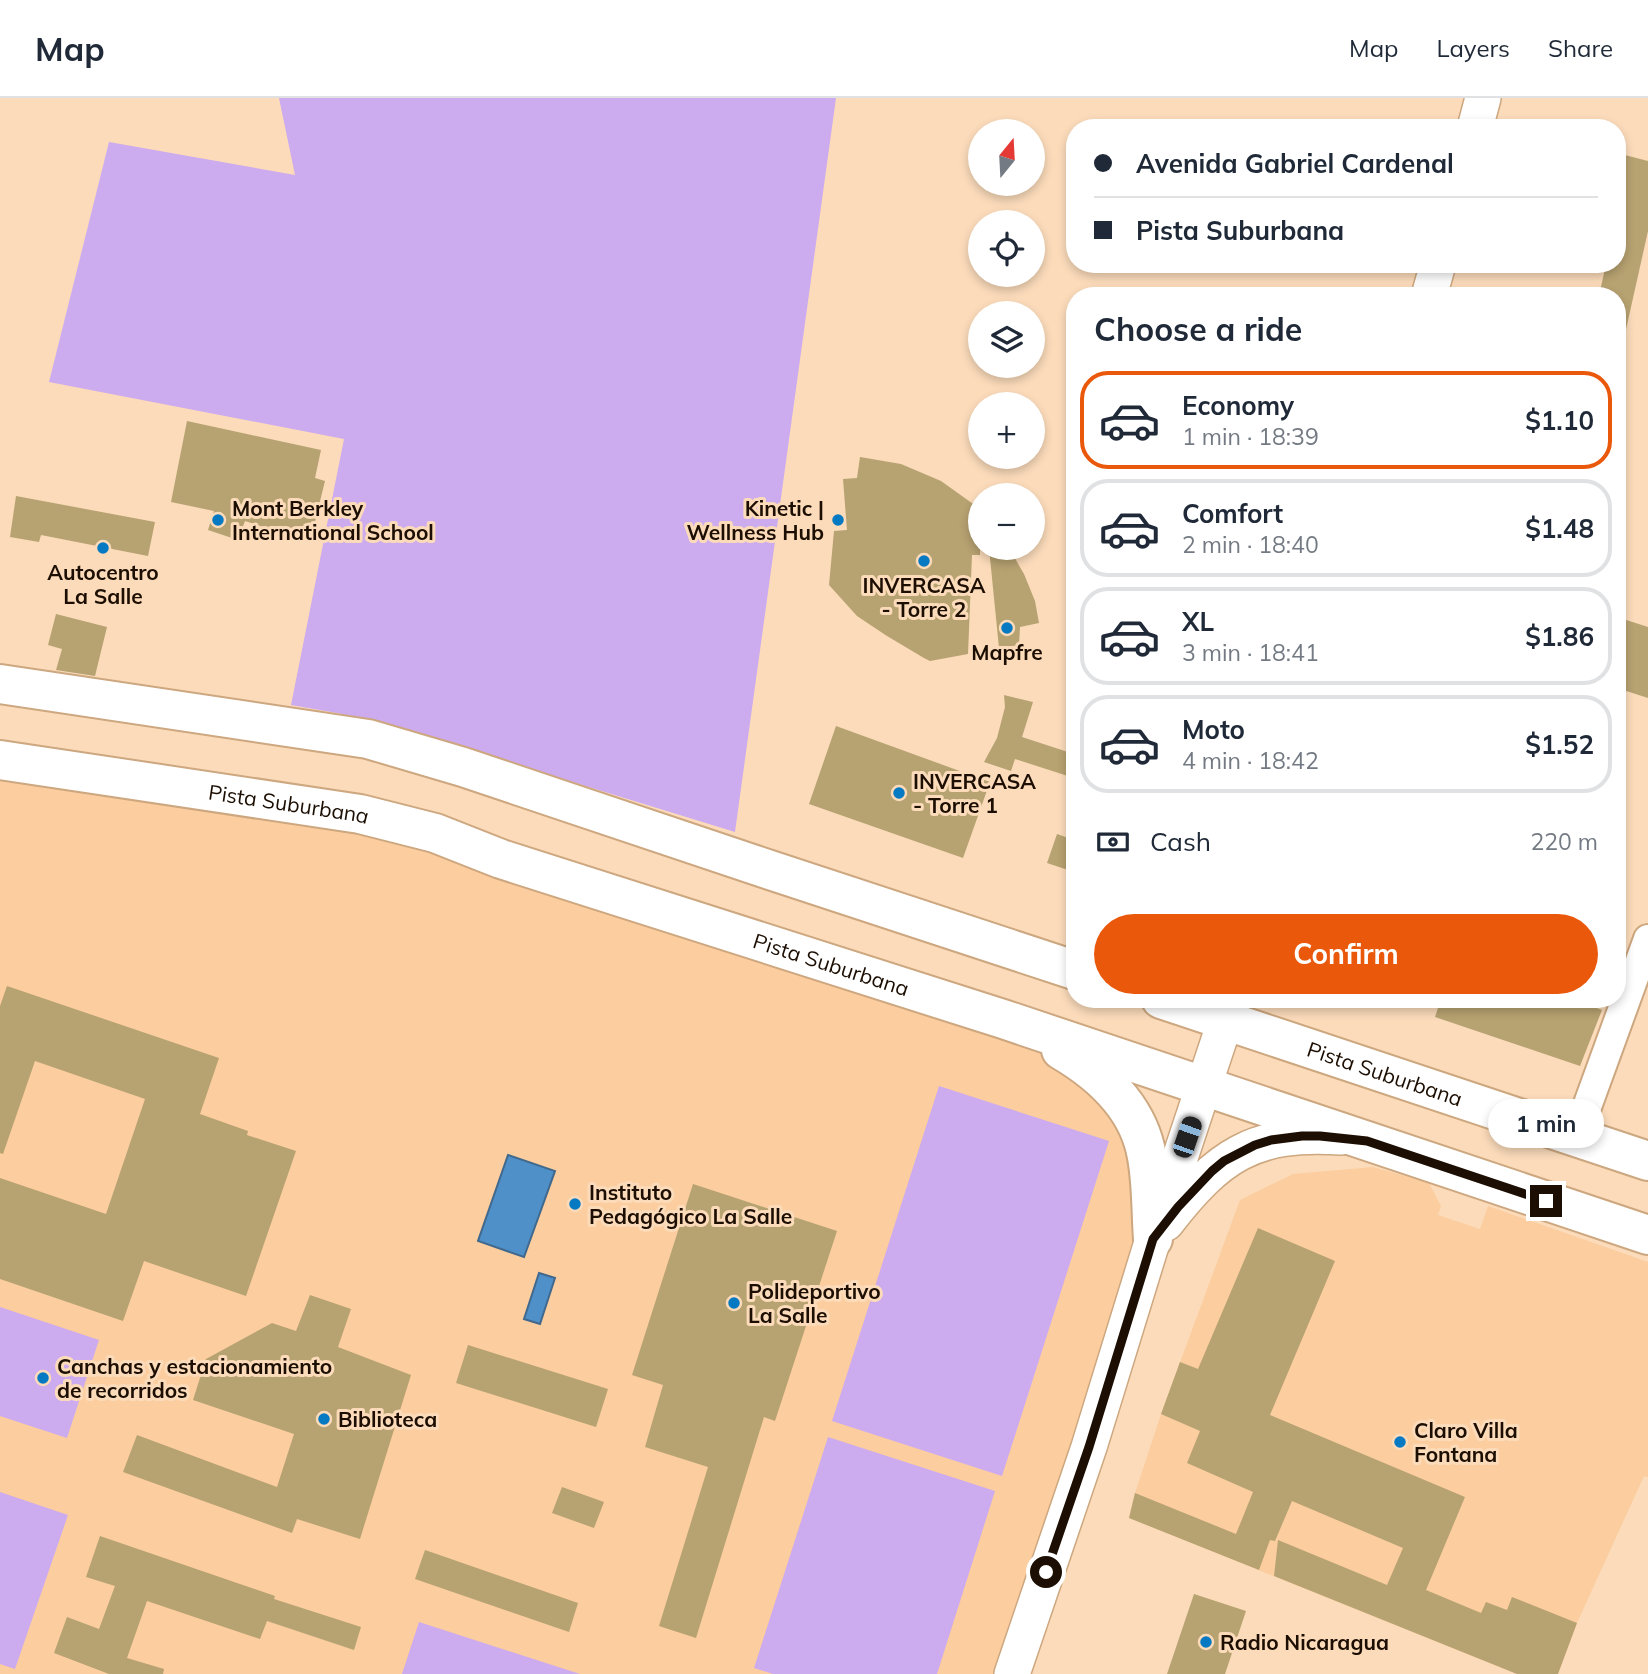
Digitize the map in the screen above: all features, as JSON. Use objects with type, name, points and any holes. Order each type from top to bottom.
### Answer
[{"type":"main road","points":[[0,684],[368,739],[463,767],[1066,967]]},
{"type":"main road","name":"Pista Suburbana","points":[[0,760],[360,814],[423,830],[501,859],[1003,1019],[1648,1235]]},
{"type":"main road","name":"Pista Suburbana","points":[[1228,1011],[1648,1161]]},
{"type":"main road","points":[[1003,1019],[1084,1065],[1126,1105],[1138,1127],[1147,1154],[1153,1239]]},
{"type":"street","points":[[1477,119],[1483,98]]},
{"type":"street","points":[[1626,1000],[1648,939]]},
{"type":"street","points":[[1576,1137],[1623,1008]]},
{"type":"street","points":[[1012,1674],[1089,1447],[1153,1239],[1228,1011]]},
{"type":"street","points":[[1153,1239],[1212,1171],[1224,1161],[1255,1145],[1302,1136],[1367,1141]]},
{"type":"shaded area","points":[[279,98],[836,98],[735,832],[403,730],[337,713],[291,705],[344,439],[49,382],[109,142],[295,175]]},
{"type":"shaded area","name":"Instituto Pedagógico La Salle","points":[[0,760],[360,814],[1003,1019],[1114,1091],[1153,1239],[1012,1674],[0,1674]]},
{"type":"shaded area","points":[[939,1086],[1109,1141],[1002,1476],[832,1421]]},
{"type":"shaded area","name":"Claro Villa Fontana","points":[[1373,1167],[1429,1183],[1441,1206],[1438,1215],[1480,1229],[1488,1206],[1648,1262],[1648,1477],[1644,1476],[1577,1623],[1558,1674],[1517,1674],[1129,1518],[1161,1414],[1240,1200],[1293,1174]]},
{"type":"shaded area","name":"Canchas y estacionamiento de recorridos","points":[[0,1307],[99,1340],[67,1438],[0,1416]]},
{"type":"shaded area","points":[[828,1437],[995,1491],[937,1674],[773,1674],[754,1668]]},
{"type":"shaded area","points":[[0,1492],[68,1515],[15,1669],[0,1664]]},
{"type":"shaded area","points":[[419,1622],[580,1674],[402,1674]]},
{"type":"water","points":[[508,1155],[555,1171],[524,1257],[478,1241]]},
{"type":"water","points":[[539,1273],[555,1278],[540,1324],[524,1319]]},
{"type":"building","points":[[1626,155],[1648,161],[1648,231],[1626,330],[1626,287],[1601,287],[1604,273],[1626,273]]},
{"type":"building","points":[[187,421],[321,450],[315,478],[325,481],[310,542],[245,521],[238,540],[208,530],[214,511],[171,502]]},
{"type":"building","name":"INVERCASA - Torre 2","points":[[860,457],[901,464],[941,481],[968,500],[968,560],[972,560],[968,654],[930,661],[857,616],[829,585],[834,531],[847,530],[843,479],[857,478]]},
{"type":"building","points":[[16,496],[155,522],[148,556],[41,535],[39,542],[10,537]]},
{"type":"building","points":[[990,560],[1016,560],[1035,601],[1039,623],[1020,627],[1019,645],[999,648]]},
{"type":"building","points":[[56,614],[107,627],[95,676],[56,670],[62,649],[48,645]]},
{"type":"building","points":[[1626,620],[1648,627],[1648,698],[1626,691]]},
{"type":"building","points":[[1004,695],[1033,702],[1022,737],[1066,751],[1066,775],[1015,759],[1011,771],[984,762],[997,738],[1005,707]]},
{"type":"building","name":"INVERCASA - Torre 1","points":[[836,726],[990,782],[963,858],[809,804]]},
{"type":"building","points":[[1057,834],[1066,837],[1066,869],[1047,863]]},
{"type":"building","points":[[7,986],[219,1058],[200,1114],[248,1131],[247,1135],[296,1151],[246,1296],[144,1261],[123,1321],[0,1279],[0,1178],[106,1214],[145,1099],[35,1061],[3,1154],[0,1153],[0,1006]]},
{"type":"building","points":[[1438,1008],[1602,1010],[1580,1066],[1435,1017]]},
{"type":"building","name":"Polideportivo La Salle","points":[[693,1184],[837,1231],[775,1421],[764,1417],[696,1638],[659,1626],[708,1467],[645,1447],[663,1385],[632,1375]]},
{"type":"building","points":[[1258,1228],[1335,1261],[1270,1415],[1465,1497],[1426,1590],[1481,1613],[1486,1602],[1507,1610],[1512,1597],[1577,1623],[1558,1674],[1517,1674],[1274,1576],[1278,1540],[1387,1585],[1403,1548],[1292,1501],[1275,1541],[1270,1540],[1259,1570],[1129,1518],[1135,1493],[1236,1534],[1253,1492],[1187,1463],[1200,1431],[1161,1414],[1180,1362],[1198,1369]]},
{"type":"building","name":"Biblioteca","points":[[310,1295],[351,1309],[338,1347],[411,1375],[360,1539],[297,1519],[292,1533],[123,1472],[137,1435],[277,1487],[294,1434],[193,1400],[206,1359],[272,1323],[296,1331]]},
{"type":"building","points":[[468,1345],[608,1389],[596,1427],[456,1383]]},
{"type":"building","points":[[562,1487],[604,1502],[594,1528],[552,1513]]},
{"type":"building","points":[[100,1536],[275,1596],[274,1599],[361,1627],[354,1650],[267,1621],[260,1639],[147,1601],[127,1658],[164,1669],[163,1674],[109,1674],[54,1653],[67,1617],[99,1629],[115,1586],[86,1577]]},
{"type":"building","points":[[425,1550],[578,1603],[569,1632],[415,1579]]},
{"type":"building","name":"Radio Nicaragua","points":[[1194,1594],[1246,1611],[1225,1674],[1167,1674]]},
{"type":"place","name":"Mont Berkley International School","points":[[218,520]]},
{"type":"place","name":"Kinetic | Wellness Hub","points":[[838,520]]},
{"type":"place","name":"Autocentro La Salle","points":[[103,548]]},
{"type":"place","name":"INVERCASA - Torre 2","points":[[924,561]]},
{"type":"place","name":"Mapfre","points":[[1007,628]]},
{"type":"place","name":"INVERCASA - Torre 1","points":[[899,793]]},
{"type":"place","name":"Instituto Pedagógico La Salle","points":[[575,1204]]},
{"type":"place","name":"Polideportivo La Salle","points":[[734,1303]]},
{"type":"place","name":"Canchas y estacionamiento de recorridos","points":[[43,1378]]},
{"type":"place","name":"Biblioteca","points":[[324,1419]]},
{"type":"place","name":"Claro Villa Fontana","points":[[1400,1442]]},
{"type":"place","name":"Radio Nicaragua","points":[[1206,1642]]},
{"type":"route","points":[[1046,1572],[1089,1447],[1153,1239],[1196,1186],[1224,1161],[1271,1140],[1302,1136],[1341,1137],[1367,1141],[1546,1201]]}]
